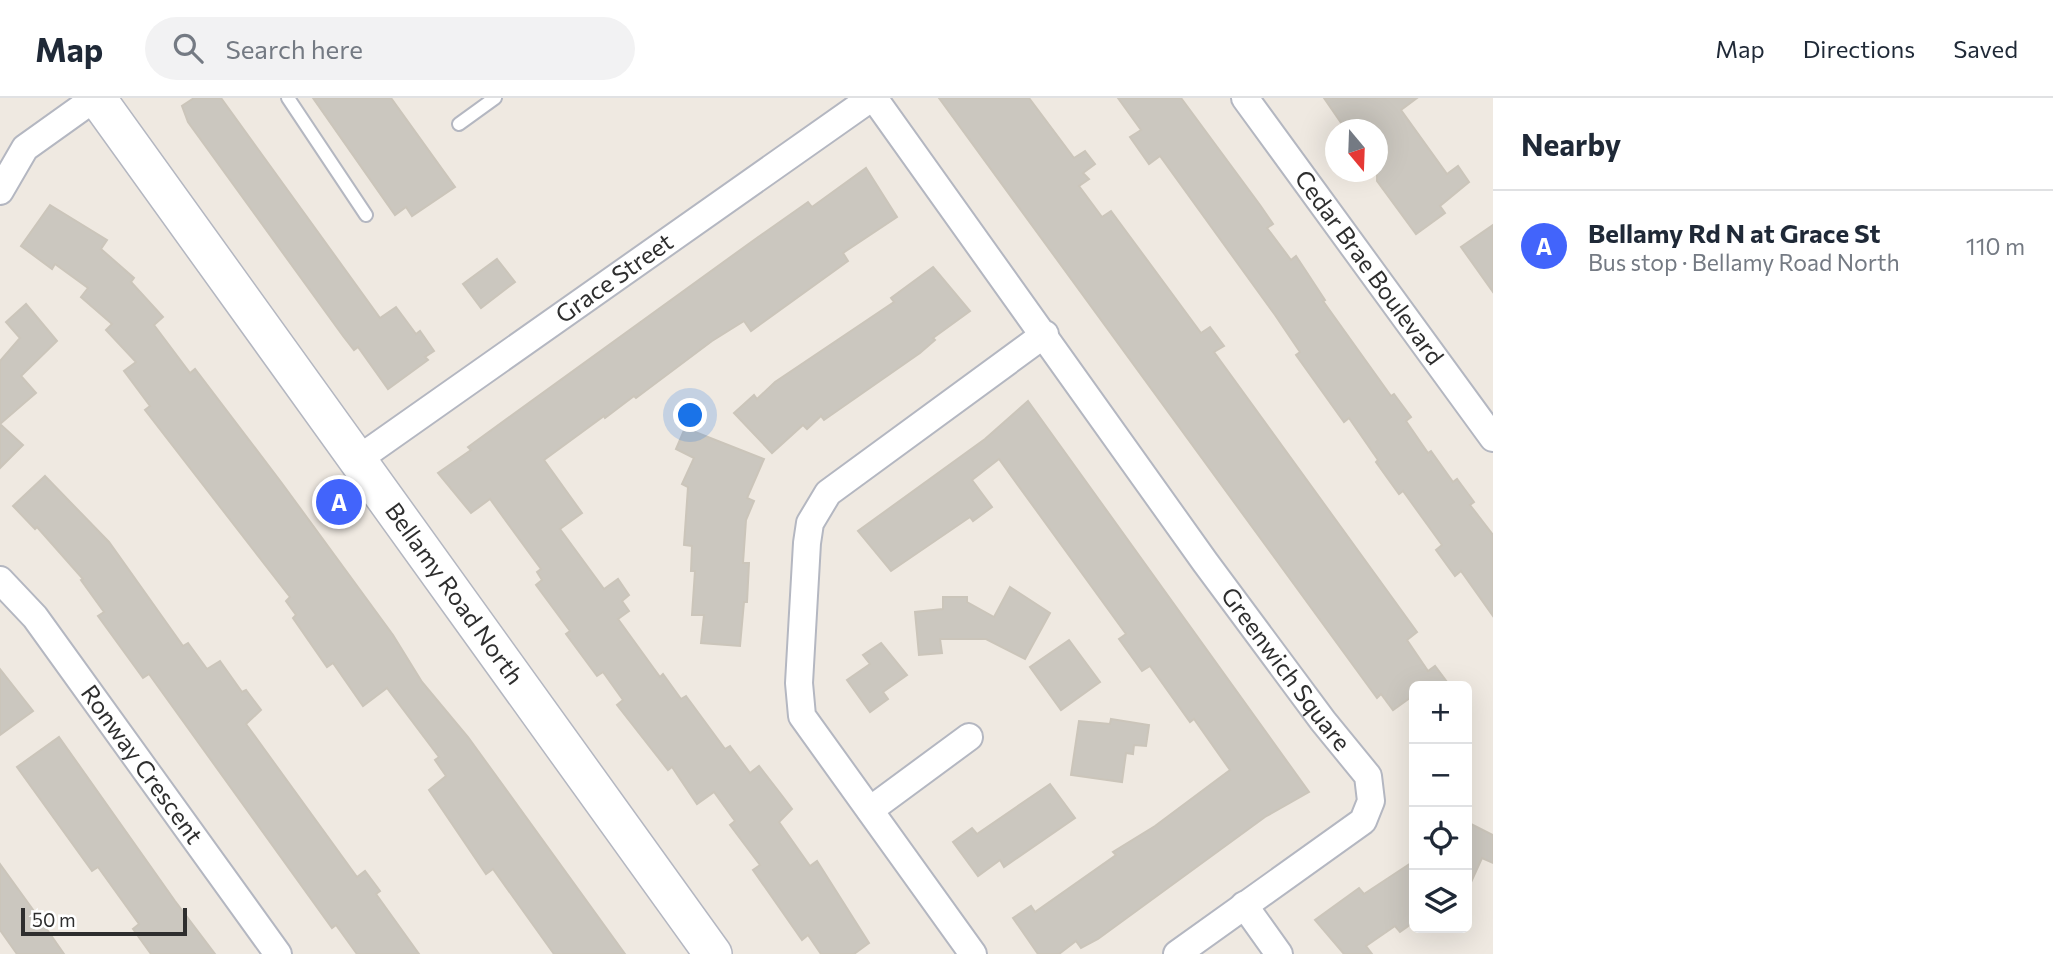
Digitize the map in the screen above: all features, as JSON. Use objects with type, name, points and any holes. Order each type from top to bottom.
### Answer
[{"type":"street","points":[[0,191],[25,148],[96,98]]},
{"type":"street","name":"Bellamy Road North","points":[[96,98],[713,954]]},
{"type":"street","name":"Greenwich Square","points":[[872,98],[1045,334],[1205,562],[1322,721],[1368,776],[1371,801],[1363,821],[1177,954]]},
{"type":"street","name":"Grace Street","points":[[357,460],[410,426],[872,98]]},
{"type":"street","name":"Cedar Brae Boulevard","points":[[1245,98],[1493,438]]},
{"type":"street","points":[[973,954],[802,716],[799,683],[810,523],[828,493],[1045,334]]},
{"type":"street","name":"Ronway Crescent","points":[[0,580],[35,617],[278,954]]},
{"type":"street","points":[[870,810],[969,737]]},
{"type":"street","points":[[1244,905],[1279,954]]},
{"type":"lane","points":[[288,98],[366,215]]},
{"type":"lane","points":[[459,124],[495,98]]},
{"type":"building","points":[[194,98],[221,98],[380,318],[396,307],[416,334],[420,331],[434,351],[425,357],[428,360],[388,389],[358,347],[354,350],[343,336],[188,122],[182,106]]},
{"type":"building","points":[[313,98],[391,98],[455,187],[412,216],[406,207],[395,215]]},
{"type":"building","points":[[939,98],[1029,98],[1074,158],[1085,151],[1095,164],[1083,173],[1089,179],[1079,186],[1102,217],[1111,211],[1201,333],[1210,327],[1224,346],[1214,352],[1417,632],[1407,640],[1428,671],[1435,666],[1446,681],[1409,681],[1409,699],[1393,710],[1381,694],[1377,698]]},
{"type":"building","points":[[1118,98],[1181,98],[1260,205],[1273,224],[1267,228],[1291,260],[1296,256],[1325,300],[1323,301],[1391,396],[1394,394],[1411,417],[1406,421],[1428,453],[1431,451],[1453,482],[1457,479],[1474,502],[1470,505],[1493,535],[1493,616],[1461,571],[1455,576],[1436,550],[1442,545],[1403,491],[1399,494],[1349,418],[1344,422],[1296,355],[1300,352],[1275,315],[1160,156],[1149,164],[1130,137],[1141,130]]},
{"type":"building","points":[[1324,98],[1417,98],[1401,110],[1447,174],[1458,166],[1469,182],[1440,206],[1445,213],[1416,234],[1378,182],[1388,182],[1388,119],[1338,119]]},
{"type":"building","points":[[866,168],[897,217],[843,253],[848,261],[751,331],[744,321],[544,460],[582,513],[560,529],[604,589],[618,579],[629,595],[622,601],[629,611],[618,619],[660,677],[663,674],[681,699],[686,696],[725,749],[730,746],[750,773],[759,766],[780,793],[792,809],[779,822],[810,866],[817,861],[869,943],[854,954],[821,954],[808,935],[802,940],[753,870],[760,865],[730,825],[735,821],[714,792],[697,804],[672,767],[668,770],[617,705],[623,700],[603,672],[597,676],[566,634],[570,631],[536,585],[542,580],[537,572],[541,569],[490,499],[471,513],[438,473],[471,450],[468,447],[754,240],[808,202],[812,207]]},
{"type":"building","points":[[50,205],[107,240],[101,249],[134,278],[131,282],[163,317],[154,325],[190,373],[195,369],[281,482],[393,635],[422,682],[468,737],[625,954],[554,954],[493,869],[486,874],[429,790],[446,776],[435,760],[439,757],[387,688],[363,706],[333,663],[327,667],[293,618],[296,615],[286,601],[290,597],[145,410],[150,406],[124,371],[136,362],[106,330],[112,324],[81,297],[88,288],[55,264],[52,269],[21,246]]},
{"type":"building","points":[[1493,225],[1493,292],[1461,247]]},
{"type":"building","points":[[497,259],[515,282],[481,308],[463,284]]},
{"type":"building","points":[[933,267],[970,311],[933,338],[935,340],[920,353],[824,420],[821,416],[807,429],[803,425],[772,453],[734,413],[754,395],[757,399],[775,382],[894,302],[891,298]]},
{"type":"building","points":[[26,304],[57,341],[21,376],[36,393],[0,424],[0,361],[20,338],[6,322]]},
{"type":"building","points":[[1028,401],[1309,792],[1265,817],[1098,939],[1081,948],[1076,941],[1059,954],[1038,954],[1013,918],[1031,906],[1035,912],[1116,855],[1113,852],[1155,826],[1230,770],[1194,719],[1190,722],[1150,666],[1142,671],[1119,639],[1126,634],[999,459],[972,480],[992,507],[973,521],[970,517],[891,571],[858,531],[985,439]]},
{"type":"building","points":[[0,424],[23,445],[0,468]]},
{"type":"building","points":[[685,428],[764,459],[747,498],[754,501],[746,520],[743,563],[749,563],[747,602],[744,602],[740,646],[701,643],[704,615],[692,615],[695,571],[691,571],[692,546],[684,545],[688,487],[682,484],[694,458],[676,449]]},
{"type":"building","points":[[45,476],[109,542],[183,646],[188,643],[207,669],[220,661],[242,692],[246,690],[261,710],[246,724],[357,877],[365,871],[380,891],[376,894],[419,954],[357,954],[336,925],[332,928],[149,674],[143,678],[98,616],[104,612],[81,580],[83,579],[37,527],[35,529],[13,506]]},
{"type":"building","points":[[1010,587],[1050,613],[1025,659],[986,639],[940,639],[942,653],[919,655],[915,612],[943,609],[943,597],[967,597],[967,602],[994,617]]},
{"type":"building","points":[[1069,640],[1100,682],[1061,710],[1030,667]]},
{"type":"building","points":[[881,643],[907,675],[883,692],[888,699],[870,712],[847,680],[870,664],[863,655]]},
{"type":"building","points":[[0,669],[33,711],[0,735]]},
{"type":"building","points":[[1111,719],[1149,725],[1146,746],[1134,745],[1133,754],[1126,753],[1122,782],[1071,775],[1079,721],[1110,724]]},
{"type":"building","points":[[59,737],[215,954],[151,954],[133,929],[139,924],[98,867],[92,871],[17,767]]},
{"type":"building","points":[[1050,784],[1075,818],[1004,867],[1000,860],[978,876],[953,842],[972,828],[977,834]]},
{"type":"building","points":[[1472,824],[1493,835],[1493,863],[1482,858],[1472,880]]},
{"type":"building","points":[[0,864],[64,954],[17,954],[0,930]]},
{"type":"building","points":[[1409,864],[1409,926],[1400,932],[1395,926],[1366,946],[1372,954],[1344,954],[1315,920],[1359,888],[1364,894]]},
{"type":"place","name":"Bellamy Rd N at Grace St","points":[[339,502]]}]
